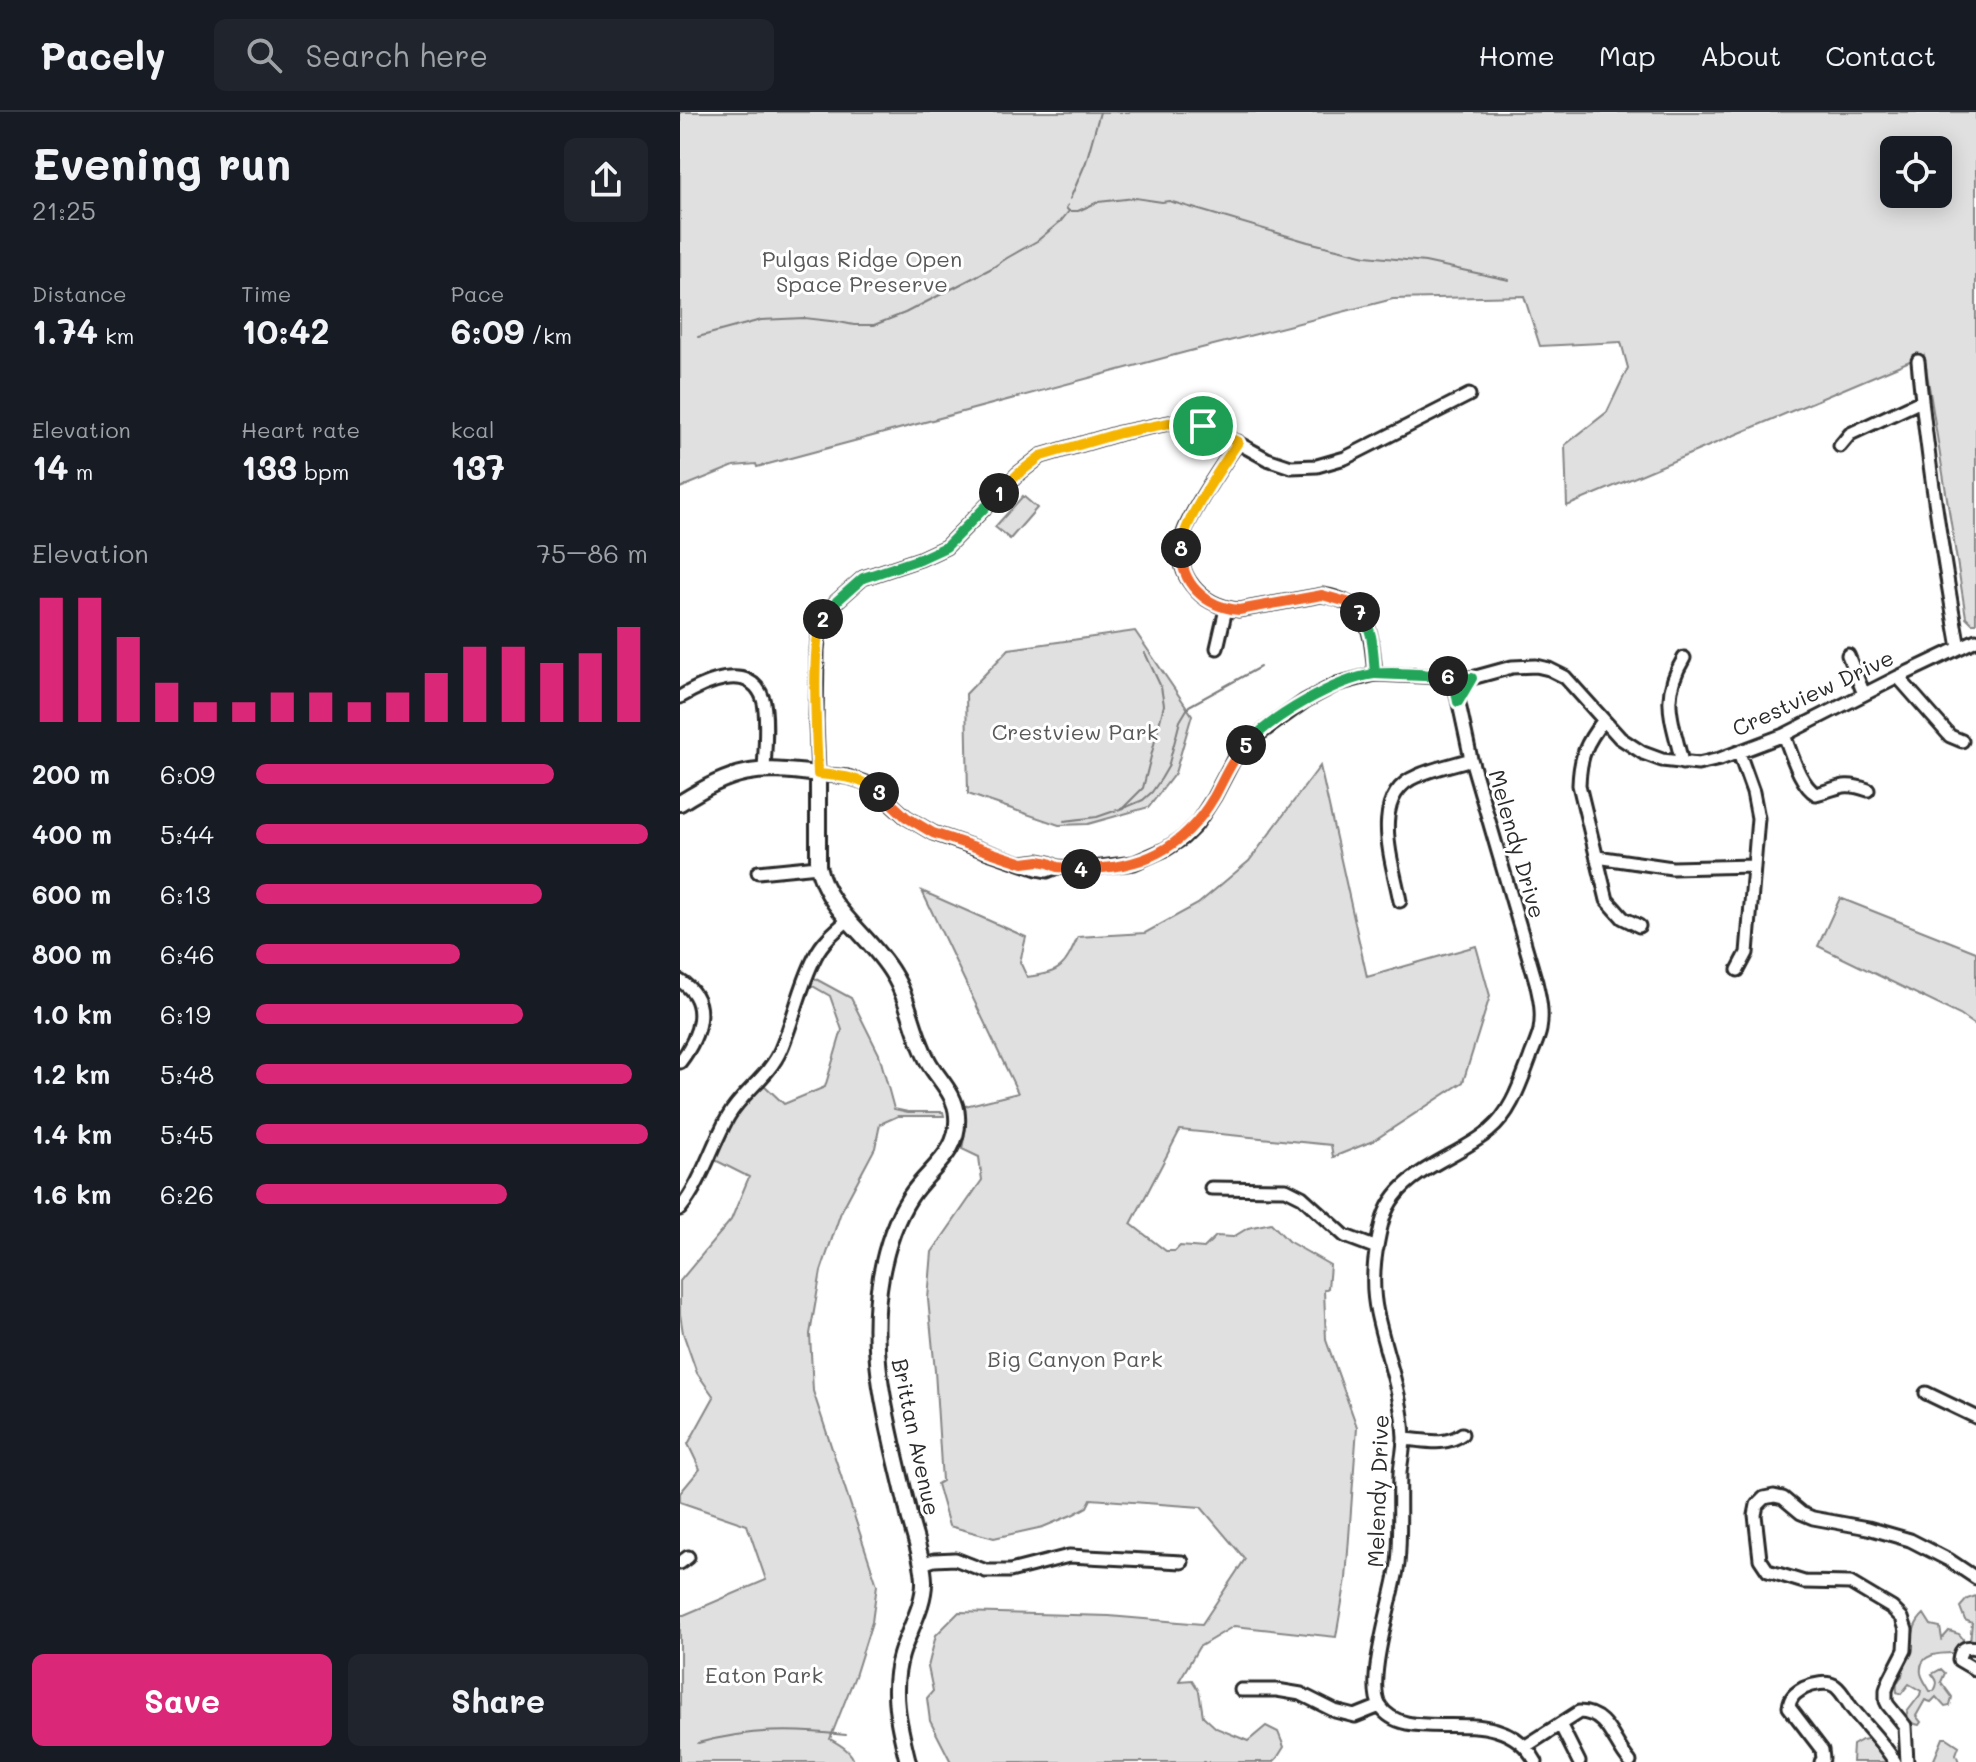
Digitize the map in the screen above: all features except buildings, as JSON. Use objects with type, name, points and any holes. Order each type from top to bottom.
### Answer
[{"type":"main road","name":"Crestview Drive","points":[[680,803],[718,780],[740,773],[764,769],[818,774]]},
{"type":"main road","name":"Brittan Avenue","points":[[818,774],[818,866],[821,879],[835,905],[894,975],[920,1045],[950,1094],[957,1115],[953,1145],[912,1193],[898,1220],[887,1252],[876,1306],[875,1334],[881,1390],[922,1564],[923,1592],[900,1658],[895,1695],[908,1762]]},
{"type":"street","points":[[1918,361],[1921,401],[1959,648]]},
{"type":"street","name":"Brittan Avenue","points":[[818,774],[816,664],[820,623],[837,601],[863,578],[946,547],[1018,474],[1041,456],[1120,433],[1169,423],[1203,426],[1267,459],[1291,467],[1317,466],[1345,458],[1469,395]]},
{"type":"street","points":[[1840,446],[1850,434],[1921,401]]},
{"type":"street","points":[[1238,442],[1188,523],[1181,542],[1181,559],[1188,580],[1198,594],[1226,609],[1239,610],[1322,595],[1347,602],[1365,618],[1369,628],[1375,674]]},
{"type":"street","points":[[1217,648],[1226,609]]},
{"type":"street","name":"Crestview Drive","points":[[818,774],[864,782],[906,817],[933,833],[1037,869],[1084,869],[1134,863],[1183,838],[1196,825],[1214,797],[1236,755],[1251,740],[1305,701],[1337,684],[1375,674],[1472,678],[1512,667],[1549,669],[1565,677],[1620,738],[1643,753],[1662,760],[1698,764],[1739,753],[1784,735],[1976,640]]},
{"type":"street","points":[[1848,655],[1864,694]]},
{"type":"street","points":[[1682,763],[1669,709],[1676,672],[1684,658]]},
{"type":"street","name":"Melendy Drive","points":[[1380,1706],[1375,1686],[1397,1566],[1404,1439],[1400,1399],[1376,1311],[1373,1280],[1383,1218],[1395,1196],[1413,1179],[1489,1131],[1503,1116],[1515,1097],[1540,1032],[1542,1008],[1471,759],[1453,676]]},
{"type":"street","points":[[1898,677],[1950,736],[1962,741]]},
{"type":"street","points":[[680,697],[708,682],[728,678],[738,678],[756,687],[764,702],[764,769]]},
{"type":"street","points":[[1458,702],[1472,678]]},
{"type":"street","points":[[1603,721],[1583,751],[1579,785],[1607,900],[1623,918],[1639,926]]},
{"type":"street","points":[[1784,735],[1809,790],[1816,794],[1844,784],[1868,790]]},
{"type":"street","points":[[1738,970],[1747,953],[1758,818],[1753,792],[1739,753]]},
{"type":"street","points":[[1400,901],[1387,830],[1387,813],[1394,795],[1414,776],[1471,759]]},
{"type":"street","points":[[1597,857],[1672,868],[1753,866]]},
{"type":"street","points":[[758,872],[818,866]]},
{"type":"street","points":[[680,1209],[695,1188],[728,1117],[768,1071],[780,1051],[815,956],[826,940],[848,920]]},
{"type":"street","points":[[680,981],[692,990],[700,1002],[699,1025],[680,1062]]},
{"type":"street","points":[[1211,1188],[1286,1189],[1302,1197],[1345,1236],[1377,1248]]},
{"type":"street","points":[[1926,1393],[1976,1417]]},
{"type":"street","points":[[1404,1439],[1441,1442],[1456,1439],[1462,1434]]},
{"type":"street","points":[[1907,1762],[1905,1726],[1886,1701],[1890,1679],[1905,1650],[1906,1630],[1902,1618],[1892,1608],[1850,1583],[1804,1582],[1768,1571],[1760,1559],[1755,1515],[1757,1505],[1764,1498],[1778,1497],[1813,1518],[1868,1528],[1910,1540],[1976,1578]]},
{"type":"street","points":[[922,1564],[955,1559],[986,1571],[1010,1571],[1069,1556],[1182,1562]]},
{"type":"street","points":[[1976,1648],[1964,1648],[1959,1660],[1976,1670]]},
{"type":"street","points":[[1821,1762],[1822,1750],[1789,1707],[1792,1696],[1817,1684],[1830,1684],[1839,1690],[1895,1762]]},
{"type":"street","points":[[1241,1690],[1301,1694],[1335,1711],[1355,1716],[1380,1706],[1393,1718],[1413,1724],[1478,1726],[1500,1730],[1526,1746],[1536,1762]]},
{"type":"street","points":[[1526,1746],[1579,1712],[1595,1715],[1603,1721],[1630,1762]]},
{"type":"street","points":[[1560,1724],[1579,1762]]},
{"type":"green space","name":"Pulgas Ridge Open Space Preserve","points":[[680,112],[1976,112],[1976,623],[1966,617],[1924,355],[1567,506],[1565,445],[1607,412],[1628,368],[1621,342],[1540,346],[1524,296],[1393,299],[757,467],[756,464],[734,466],[680,488]]},
{"type":"green space","points":[[1023,496],[1037,508],[1010,539],[995,527]]},
{"type":"green space","name":"Crestview Park","points":[[1135,631],[1192,715],[1175,773],[1149,807],[1088,824],[1059,825],[968,794],[966,694],[1009,649]]},
{"type":"green space","name":"Big Canyon Park","points":[[1320,766],[1367,977],[1476,946],[1490,996],[1463,1082],[1373,1141],[1333,1157],[1331,1145],[1180,1130],[1131,1224],[1166,1251],[1175,1251],[1180,1246],[1204,1248],[1216,1236],[1233,1237],[1248,1228],[1271,1223],[1288,1241],[1330,1265],[1328,1288],[1324,1290],[1326,1340],[1357,1427],[1346,1579],[1336,1637],[1234,1626],[1199,1647],[1179,1681],[1192,1680],[1199,1691],[1203,1716],[1216,1728],[1248,1741],[1266,1726],[1278,1732],[1284,1747],[1273,1762],[951,1762],[930,1721],[927,1698],[933,1691],[928,1667],[936,1635],[959,1612],[1109,1616],[1202,1624],[1245,1559],[1201,1507],[1091,1499],[1087,1507],[1043,1527],[994,1538],[949,1526],[937,1484],[942,1481],[928,1299],[932,1252],[982,1180],[979,1157],[962,1149],[966,1128],[965,1106],[1018,1093],[922,891],[1026,937],[1020,962],[1027,977],[1048,973],[1065,962],[1078,937],[1145,933],[1198,904],[1249,861]]},
{"type":"green space","points":[[1840,898],[1976,952],[1976,1026],[1960,1015],[1818,946]]},
{"type":"green space","name":"Eaton Park","points":[[814,978],[851,998],[879,1054],[894,1109],[943,1112],[944,1116],[898,1116],[880,1124],[875,1148],[841,1212],[821,1271],[810,1334],[813,1391],[877,1585],[872,1622],[830,1739],[848,1751],[854,1762],[680,1762],[680,1615],[766,1580],[747,1525],[680,1502],[680,1493],[700,1469],[688,1444],[714,1397],[697,1373],[683,1333],[680,1281],[731,1220],[749,1177],[713,1159],[734,1116],[764,1085],[784,1104],[825,1087],[842,1030],[830,996],[811,985]]},
{"type":"green space","points":[[1976,1596],[1976,1645],[1970,1642],[1972,1623],[1965,1620],[1960,1607],[1967,1599]]},
{"type":"green space","points":[[1924,1614],[1931,1625],[1940,1627],[1942,1639],[1949,1631],[1963,1639],[1957,1653],[1933,1655],[1923,1661],[1921,1673],[1930,1691],[1934,1691],[1937,1684],[1932,1674],[1941,1669],[1945,1673],[1941,1682],[1952,1697],[1950,1706],[1945,1707],[1936,1697],[1931,1702],[1925,1700],[1916,1716],[1921,1722],[1919,1725],[1910,1721],[1907,1712],[1921,1691],[1909,1684],[1901,1694],[1897,1692],[1897,1687],[1915,1627]]},
{"type":"green space","points":[[1872,1738],[1889,1762],[1852,1762],[1853,1745]]},
{"type":"green space","points":[[1943,1738],[1959,1746],[1956,1754],[1959,1762],[1933,1762]]},
{"type":"waterway","points":[[1070,199],[1086,162],[1100,112]]},
{"type":"waterway","points":[[1069,211],[1078,211],[1098,202],[1135,198],[1169,201],[1366,256],[1425,262],[1509,280]]},
{"type":"waterway","points":[[698,337],[761,320],[804,318],[874,325],[905,313],[1037,241],[1061,221],[1069,211],[1066,208],[1068,205]]},
{"type":"waterway","points":[[1064,821],[1097,817],[1123,808],[1143,788],[1164,705],[1161,687],[1145,653]]},
{"type":"waterway","points":[[1124,808],[1143,800],[1161,779],[1168,767],[1180,721],[1189,706],[1260,667]]},
{"type":"waterway","points":[[698,1743],[772,1732],[846,1735]]},
{"type":"route","points":[[1203,426],[1169,423],[1120,433],[1041,456],[1018,474],[946,547],[863,578],[837,601],[820,623],[817,650],[818,774],[864,782],[906,817],[933,833],[1023,863],[1039,861],[1057,867],[1084,869],[1134,863],[1183,838],[1196,825],[1214,797],[1236,755],[1269,726],[1337,684],[1375,674],[1453,676],[1458,702],[1472,678],[1453,676],[1375,674],[1372,639],[1365,618],[1357,609],[1335,597],[1322,595],[1239,610],[1226,609],[1198,594],[1188,580],[1181,559],[1181,542],[1188,523],[1238,442],[1203,426]]}]
